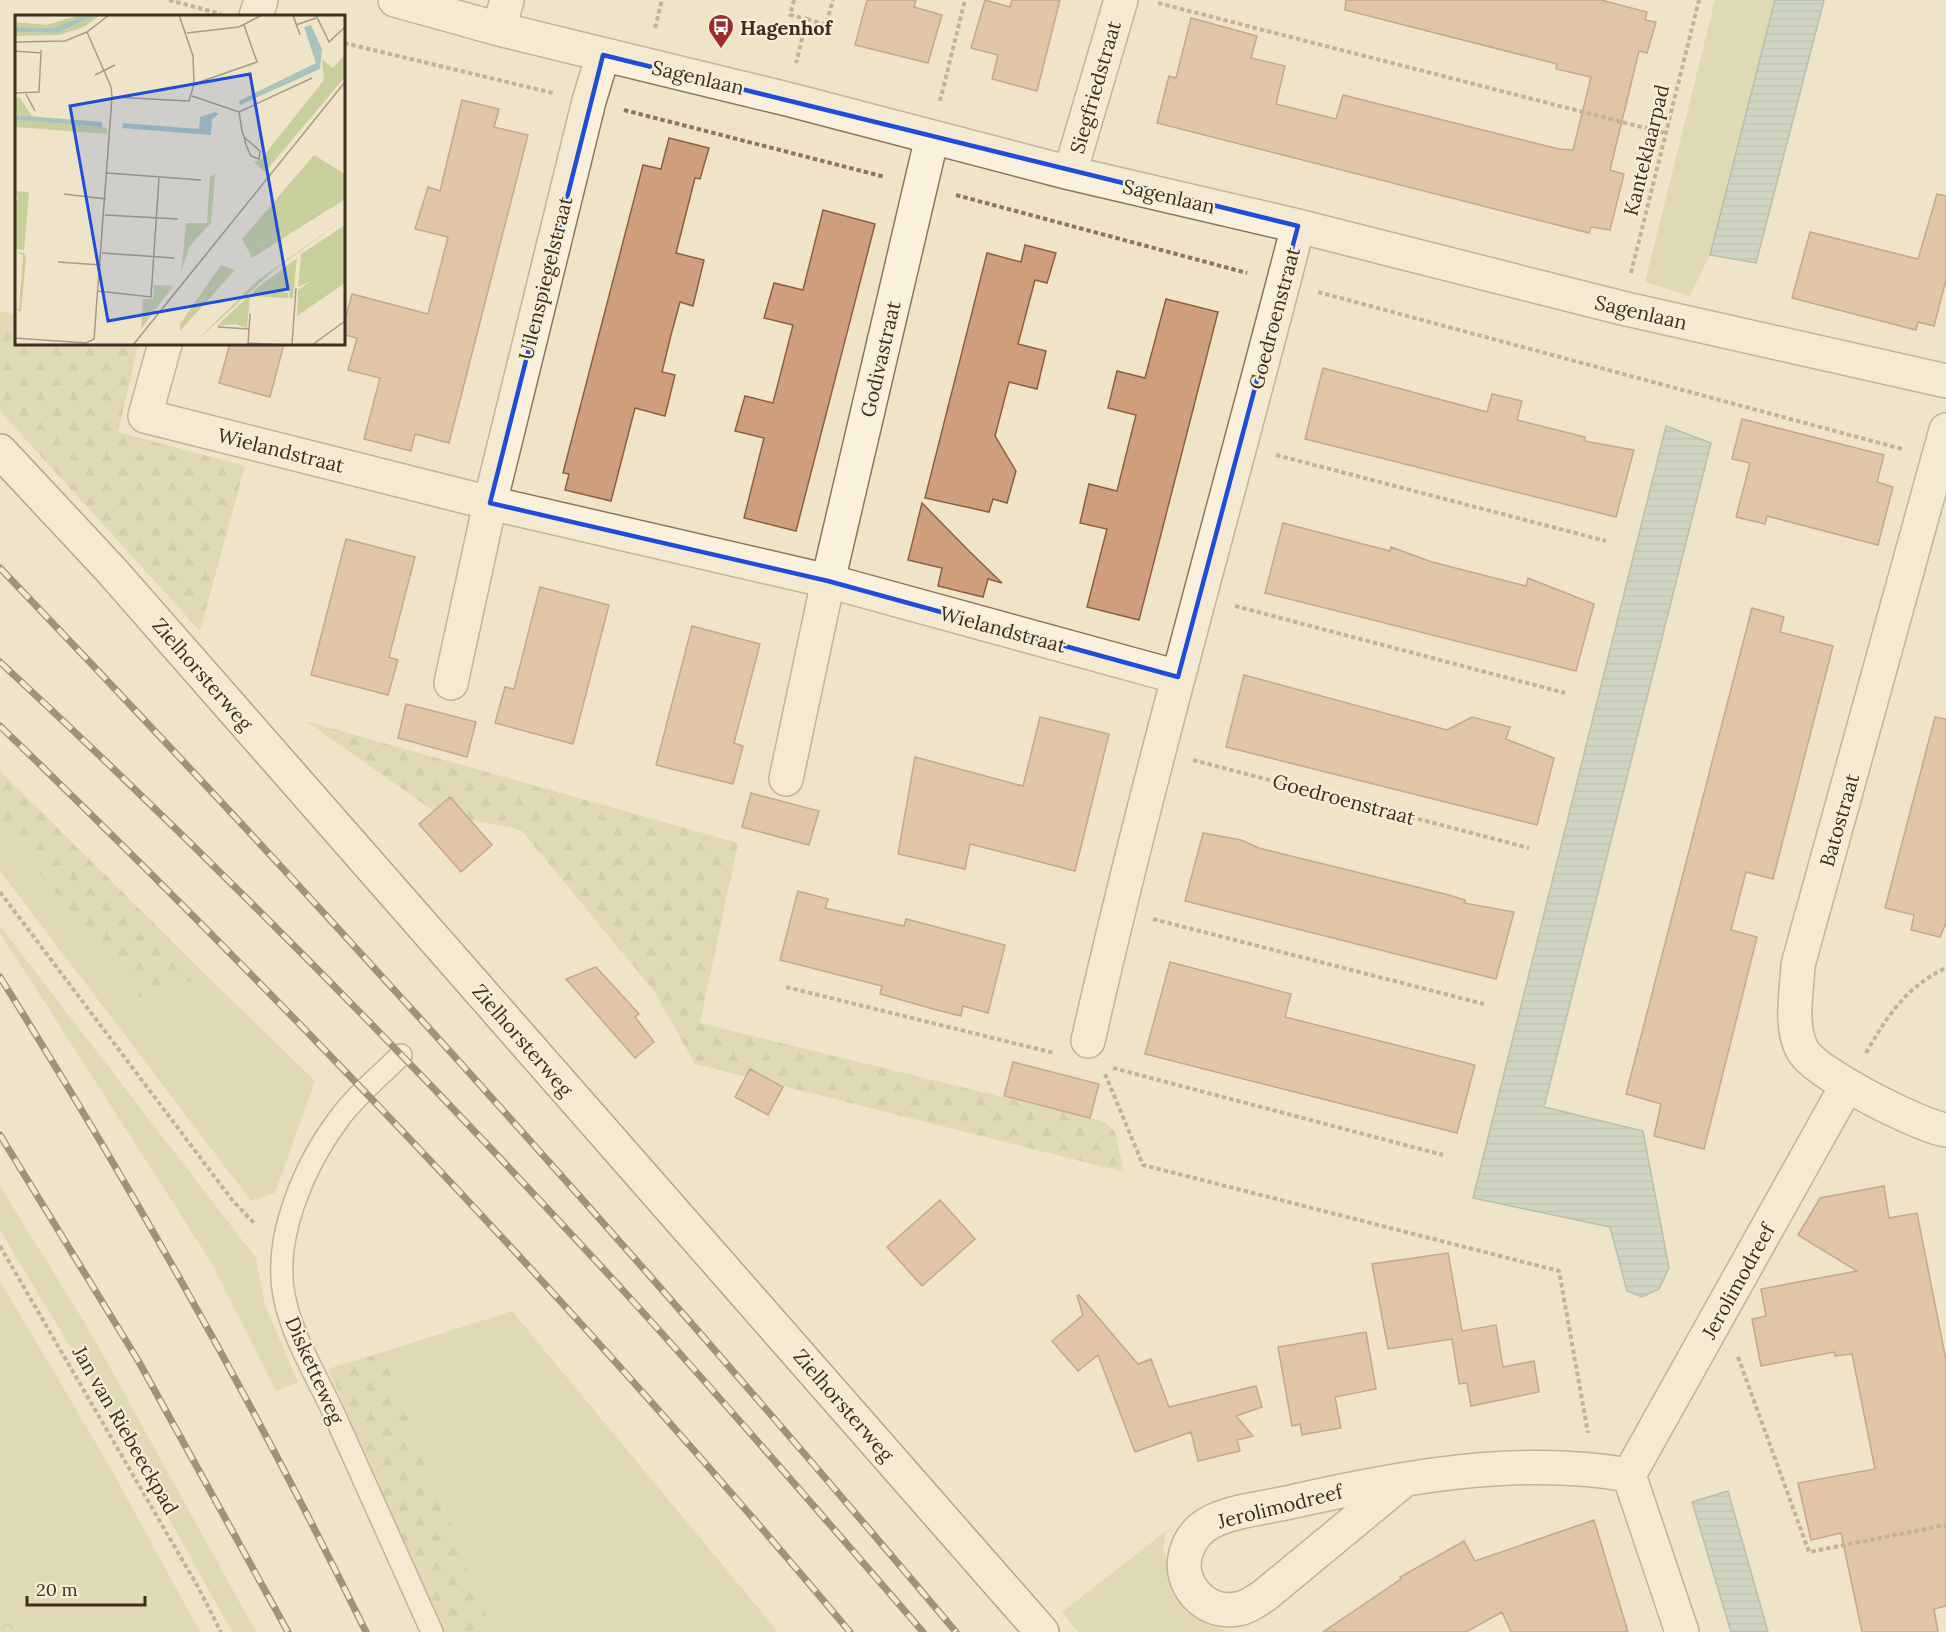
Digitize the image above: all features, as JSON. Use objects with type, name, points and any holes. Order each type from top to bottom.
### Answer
[{"type":"street","points":[[256,15],[261,0]]},
{"type":"street","name":"Sagenlaan","points":[[395,0],[503,15],[603,55],[787,99],[1070,173],[1298,226],[1622,308],[1946,381]]},
{"type":"street","name":"Siegfriedstraat","points":[[1070,173],[1121,0]]},
{"type":"street","name":"Uilenspiegelstraat","points":[[490,503],[588,101],[603,55]]},
{"type":"street","name":"Godivastraat","points":[[828,581],[932,137]]},
{"type":"street","name":"Goedroenstraat","points":[[1088,1041],[1118,910],[1178,677],[1298,226]]},
{"type":"street","name":"Wielandstraat","points":[[165,345],[145,416],[490,503],[828,581],[1178,677]]},
{"type":"street","name":"Batostraat","points":[[1943,445],[1798,965],[1795,1022],[1803,1052],[1846,1087],[1945,1137]]},
{"type":"street","name":"Zielhorsterweg","points":[[0,451],[119,579],[1042,1632]]},
{"type":"street","points":[[451,683],[490,503]]},
{"type":"street","points":[[786,779],[828,581]]},
{"type":"street","name":"Jerolimodreef","points":[[1403,1480],[1265,1595],[1250,1604],[1238,1609],[1211,1606],[1200,1599],[1185,1578],[1184,1568],[1191,1540],[1211,1522],[1330,1493],[1403,1480],[1502,1469],[1595,1469],[1629,1475],[1846,1087]]},
{"type":"street","points":[[1629,1475],[1682,1632]]},
{"type":"lane","name":"Disketteweg","points":[[401,1055],[339,1119],[319,1149],[290,1219],[284,1254],[284,1293],[294,1331],[331,1407],[432,1632]]},
{"type":"path","points":[[169,0],[228,15]]},
{"type":"path","points":[[794,0],[790,15],[826,25],[833,0]]},
{"type":"path","points":[[932,137],[965,0]]},
{"type":"path","points":[[1148,0],[1665,134]]},
{"type":"path","name":"Kanteklaarpad","points":[[1622,308],[1699,0]]},
{"type":"path","points":[[787,99],[807,19]]},
{"type":"path","points":[[345,44],[588,101],[1284,283],[1943,445]]},
{"type":"path","points":[[1240,446],[1606,541]]},
{"type":"path","points":[[1199,597],[1565,693]]},
{"type":"path","name":"Goedroenstraat","points":[[1160,751],[1529,848]]},
{"type":"path","points":[[0,892],[233,1202],[284,1254]]},
{"type":"path","points":[[1118,910],[1484,1004]]},
{"type":"path","points":[[1846,1087],[1891,1010],[1907,993],[1929,976],[1946,968]]},
{"type":"path","points":[[1088,1041],[1101,1064],[1143,1165],[1559,1271],[1595,1469]]},
{"type":"path","name":"Jan van Riebeeckpad","points":[[0,1246],[198,1587],[221,1632]]},
{"type":"path","points":[[1721,1312],[1809,1552],[1946,1525]]},
{"type":"highlighted area","points":[[603,55],[1298,226],[1178,677],[828,581],[490,503]]},
{"type":"green space","points":[[1715,0],[1775,0],[1710,255],[1690,296],[1645,282]]},
{"type":"green space","points":[[0,311],[15,315],[15,345],[138,346],[118,432],[245,466],[200,631],[0,411]]},
{"type":"green space","points":[[306,721],[738,843],[700,1023],[1105,1122],[1115,1132],[1124,1172],[695,1064],[654,991],[521,830],[435,812]]},
{"type":"green space","points":[[0,771],[207,976],[140,998],[0,824]]},
{"type":"green space","points":[[0,824],[140,998],[207,976],[315,1081],[275,1193],[251,1201],[0,871]]},
{"type":"green space","points":[[0,926],[256,1258],[265,1305],[298,1382],[276,1391],[211,1262],[0,933]]},
{"type":"green space","points":[[0,1186],[91,1333],[256,1632],[232,1632],[108,1409],[0,1230]]},
{"type":"green space","points":[[0,1281],[109,1465],[200,1632],[20,1632],[0,1599]]},
{"type":"green space","points":[[512,1311],[778,1632],[493,1632],[383,1352]]},
{"type":"green space","points":[[383,1352],[493,1632],[444,1632],[328,1369]]},
{"type":"green space","points":[[1166,1531],[1163,1549],[1173,1579],[1226,1632],[1078,1632],[1062,1612]]},
{"type":"green space","points":[[0,1599],[20,1632],[0,1632]]},
{"type":"water","points":[[1775,0],[1824,0],[1756,263],[1710,255]]},
{"type":"water","points":[[1666,426],[1711,443],[1544,1107],[1643,1131],[1669,1268],[1659,1289],[1642,1297],[1627,1291],[1610,1227],[1473,1198]]},
{"type":"water","points":[[1728,1491],[1768,1632],[1731,1632],[1692,1502]]},
{"type":"building","points":[[867,0],[916,0],[914,7],[942,15],[928,63],[855,45]]},
{"type":"building","points":[[985,0],[1010,7],[1012,0],[1060,0],[1037,91],[992,79],[998,55],[971,48]]},
{"type":"building","points":[[1346,0],[1601,0],[1647,12],[1645,20],[1656,22],[1647,53],[1639,51],[1610,170],[1624,174],[1610,230],[1591,227],[1589,233],[1157,123],[1169,76],[1176,78],[1191,18],[1257,36],[1251,58],[1285,66],[1276,104],[1336,119],[1343,95],[1559,149],[1573,150],[1591,77],[1556,69],[1557,64],[1345,10]]},
{"type":"building","points":[[462,100],[499,109],[494,127],[528,135],[449,443],[415,434],[411,451],[364,439],[380,378],[348,370],[357,338],[345,335],[345,319],[352,294],[428,314],[448,237],[415,229],[428,187],[440,191]]},
{"type":"building","points":[[669,138],[709,148],[700,179],[695,178],[676,253],[704,260],[693,306],[680,302],[671,335],[662,372],[675,375],[665,416],[635,408],[611,501],[565,490],[569,474],[563,473],[643,165],[661,169]]},
{"type":"building","points":[[1937,194],[1946,196],[1946,280],[1934,326],[1918,322],[1916,330],[1792,298],[1810,232],[1918,259]]},
{"type":"building","points":[[823,210],[875,224],[796,531],[744,518],[764,438],[735,431],[745,396],[773,403],[793,325],[764,318],[774,283],[803,290]]},
{"type":"building","points":[[1025,245],[1056,253],[1047,283],[1035,280],[1018,344],[1046,351],[1037,389],[1009,382],[995,436],[1016,471],[1007,503],[993,499],[989,512],[925,498],[987,253],[1021,262]]},
{"type":"building","points":[[1166,299],[1218,312],[1139,620],[1087,607],[1107,529],[1080,523],[1089,484],[1117,491],[1136,415],[1108,408],[1117,371],[1145,378]]},
{"type":"building","points":[[230,345],[284,345],[270,397],[219,383]]},
{"type":"building","points":[[1323,368],[1487,412],[1492,394],[1522,401],[1517,420],[1585,437],[1584,441],[1634,450],[1616,517],[1305,439]]},
{"type":"building","points":[[1742,419],[1884,455],[1877,482],[1893,487],[1878,545],[1767,516],[1765,524],[1736,517],[1750,463],[1732,459]]},
{"type":"building","points":[[922,503],[1002,583],[988,579],[983,597],[938,586],[942,568],[908,560]]},
{"type":"building","points":[[1283,523],[1390,551],[1391,547],[1432,562],[1526,586],[1528,578],[1594,604],[1576,671],[1265,593]]},
{"type":"building","points":[[346,539],[415,557],[389,657],[398,660],[388,695],[311,675]]},
{"type":"building","points":[[540,587],[609,605],[573,744],[495,723],[505,687],[514,689]]},
{"type":"building","points":[[1752,608],[1784,617],[1780,632],[1833,646],[1773,879],[1746,872],[1731,930],[1757,937],[1704,1149],[1654,1136],[1661,1104],[1626,1094]]},
{"type":"building","points":[[692,626],[760,644],[734,743],[743,746],[733,784],[656,765]]},
{"type":"building","points":[[1244,675],[1447,730],[1472,717],[1510,727],[1506,739],[1554,758],[1537,825],[1226,747]]},
{"type":"building","points":[[406,704],[476,722],[467,757],[398,738]]},
{"type":"building","points":[[1040,717],[1109,734],[1075,871],[970,844],[965,869],[898,854],[915,757],[1023,786]]},
{"type":"building","points":[[1935,717],[1946,719],[1946,923],[1940,937],[1911,930],[1914,915],[1885,908]]},
{"type":"building","points":[[751,793],[819,811],[809,845],[742,827]]},
{"type":"building","points":[[450,797],[492,845],[461,872],[419,824]]},
{"type":"building","points":[[1203,833],[1241,840],[1259,848],[1445,894],[1465,900],[1464,903],[1514,912],[1496,979],[1185,901]]},
{"type":"building","points":[[798,891],[828,899],[825,908],[904,926],[906,919],[1005,945],[988,1013],[963,1006],[961,1016],[937,1010],[880,994],[882,986],[780,960]]},
{"type":"building","points":[[1170,962],[1291,994],[1285,1017],[1475,1065],[1457,1133],[1145,1054]]},
{"type":"building","points":[[596,967],[639,1014],[635,1017],[654,1042],[635,1058],[566,979]]},
{"type":"building","points":[[1013,1062],[1099,1084],[1090,1118],[1004,1096]]},
{"type":"building","points":[[750,1069],[783,1087],[768,1115],[735,1097]]},
{"type":"building","points":[[1884,1186],[1889,1218],[1917,1213],[1946,1360],[1946,1606],[1934,1609],[1938,1632],[1862,1632],[1841,1533],[1811,1540],[1798,1483],[1875,1469],[1852,1354],[1835,1356],[1834,1352],[1761,1366],[1752,1319],[1766,1316],[1761,1289],[1857,1271],[1798,1235],[1820,1198]]},
{"type":"building","points":[[940,1200],[975,1239],[922,1286],[887,1247]]},
{"type":"building","points":[[1448,1253],[1462,1331],[1496,1325],[1503,1367],[1534,1361],[1539,1392],[1471,1406],[1467,1383],[1459,1384],[1452,1339],[1388,1349],[1372,1264]]},
{"type":"building","points":[[1079,1295],[1138,1364],[1151,1359],[1169,1407],[1256,1386],[1262,1407],[1236,1416],[1253,1436],[1237,1440],[1240,1451],[1198,1461],[1191,1432],[1135,1452],[1098,1355],[1078,1371],[1052,1341],[1083,1315],[1077,1296]]},
{"type":"building","points":[[1366,1332],[1376,1389],[1335,1397],[1341,1428],[1302,1435],[1300,1424],[1292,1426],[1278,1347]]},
{"type":"building","points":[[1594,1520],[1628,1632],[1511,1632],[1502,1612],[1466,1632],[1323,1632],[1401,1579],[1400,1577],[1464,1541],[1475,1561]]},
{"type":"railway","points":[[0,568],[245,828],[487,1092],[724,1360],[956,1632]]},
{"type":"railway","points":[[0,662],[243,894],[478,1134],[667,1339],[923,1632]]},
{"type":"railway","points":[[0,726],[221,944],[437,1168],[647,1397],[850,1632]]},
{"type":"railway","points":[[0,977],[98,1137],[192,1300],[281,1465],[366,1632]]},
{"type":"railway","points":[[0,1135],[139,1362],[288,1632]]},
{"type":"place","name":"Hagenhof","points":[[721,50]]}]
